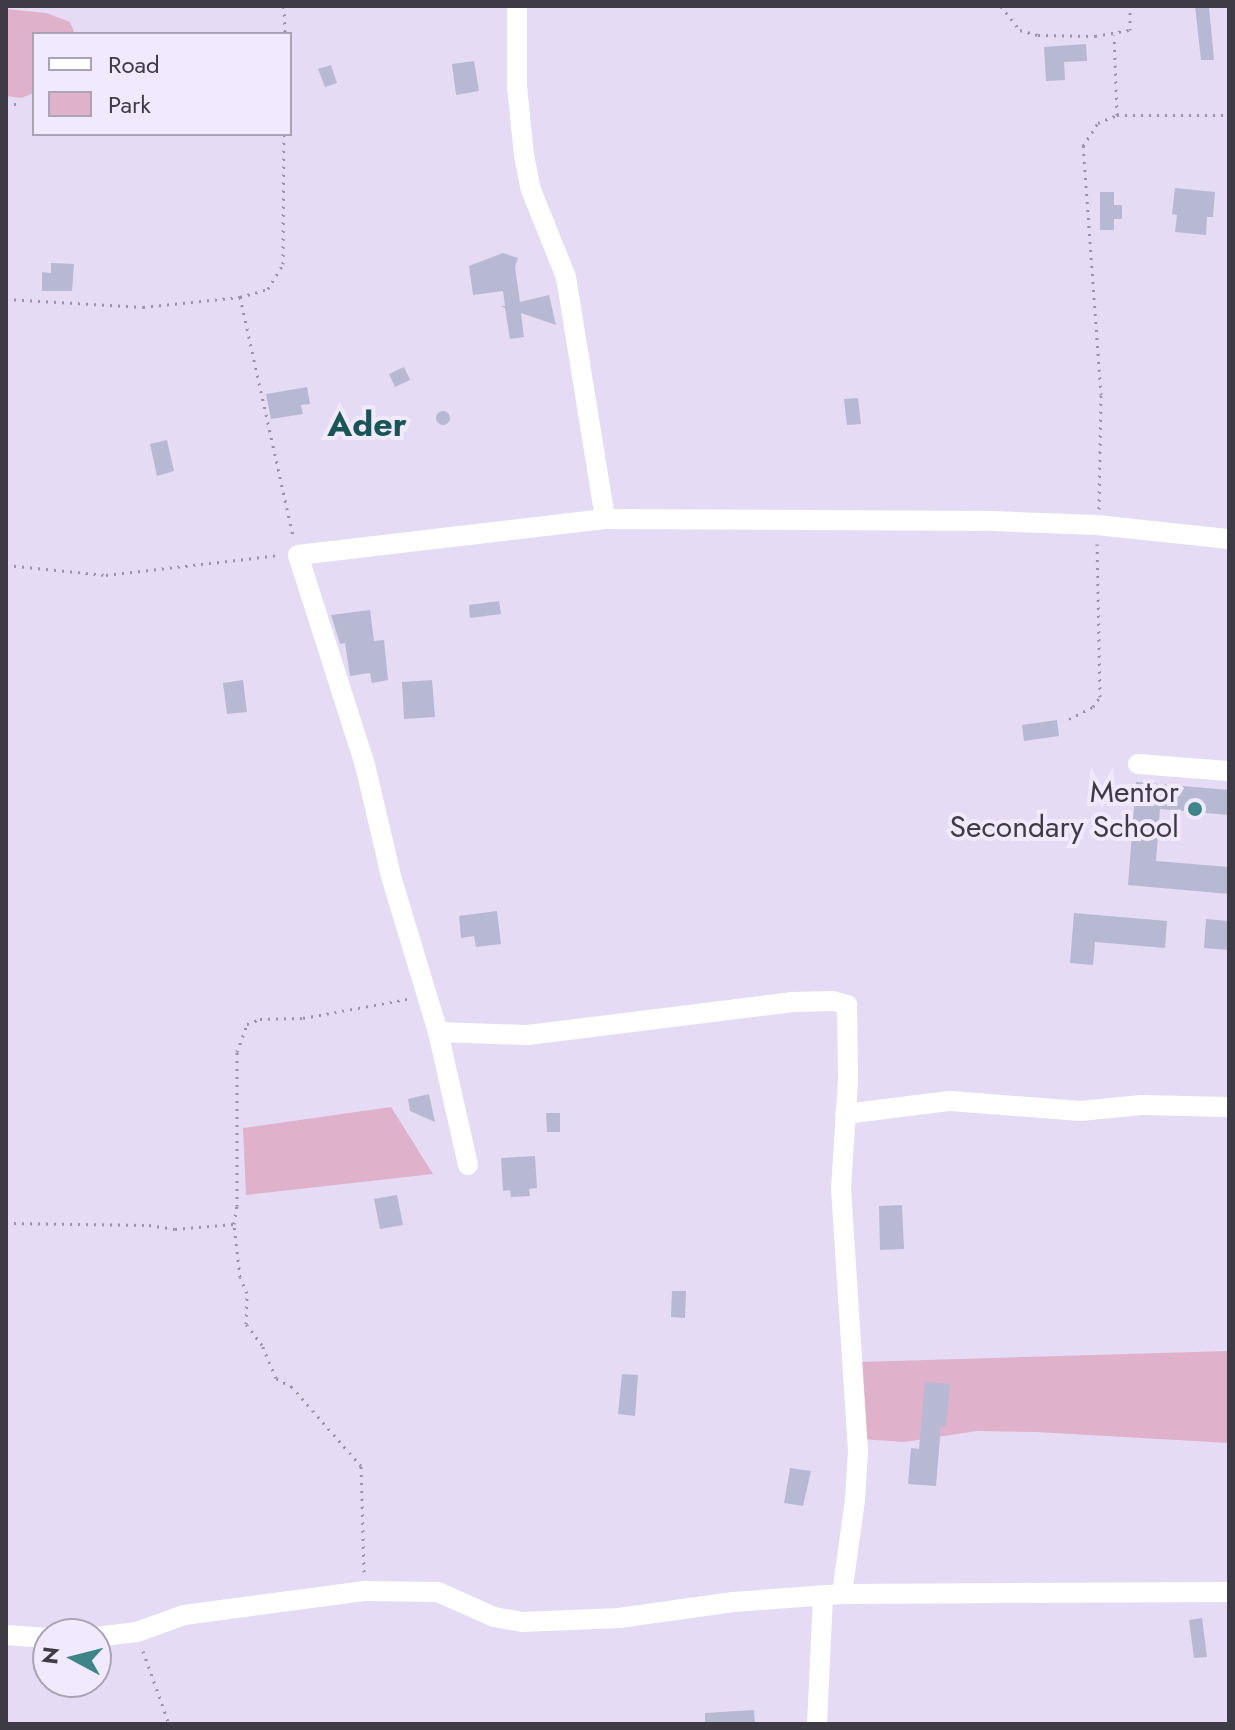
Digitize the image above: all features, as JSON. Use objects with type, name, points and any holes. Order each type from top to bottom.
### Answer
[{"type":"street","points":[[517,6],[517,86],[524,155],[531,190],[566,277],[605,519]]},
{"type":"street","points":[[468,1165],[438,1032],[392,880],[365,765],[298,555],[605,519],[1097,525],[1229,539]]},
{"type":"street","points":[[1138,764],[1229,771]]},
{"type":"street","points":[[438,1032],[528,1035],[793,1002],[847,1005],[850,1017],[841,1188],[858,1451],[855,1500],[832,1595],[817,1724]]},
{"type":"street","points":[[845,1114],[950,1101],[1080,1111],[1142,1105],[1229,1107]]},
{"type":"street","points":[[112,1635],[137,1632],[184,1615],[365,1591],[438,1592],[494,1617],[522,1622],[619,1618],[733,1602],[832,1595],[1229,1592]]},
{"type":"street","points":[[6,1635],[32,1637]]},
{"type":"path","points":[[284,6],[285,32]]},
{"type":"path","points":[[1001,6],[1020,30],[1038,35],[1114,35],[1130,30],[1130,6]]},
{"type":"path","points":[[1114,35],[1117,115]]},
{"type":"path","points":[[6,104],[21,104]]},
{"type":"path","points":[[1069,719],[1093,707],[1100,697],[1097,525],[1101,395],[1083,146],[1098,123],[1117,115],[1229,115]]},
{"type":"path","points":[[6,299],[143,307],[240,297],[268,289],[283,264],[284,136]]},
{"type":"path","points":[[6,565],[106,575],[252,556],[298,555],[240,297]]},
{"type":"path","points":[[365,1591],[361,1466],[292,1387],[276,1378],[262,1345],[246,1324],[247,1293],[240,1277],[234,1224],[237,1206],[237,1052],[247,1024],[428,998]]},
{"type":"path","points":[[6,1223],[149,1225],[175,1229],[234,1224]]},
{"type":"path","points":[[137,1632],[169,1724]]},
{"type":"green space","points":[[6,9],[46,13],[70,22],[74,32],[32,32],[32,94],[21,98],[6,96]]},
{"type":"green space","points":[[391,1107],[433,1174],[246,1195],[243,1128]]},
{"type":"green space","points":[[1229,1351],[1229,1443],[977,1431],[904,1442],[861,1439],[859,1362]]},
{"type":"building","points":[[1195,6],[1209,6],[1214,60],[1201,60]]},
{"type":"building","points":[[1086,44],[1087,61],[1064,62],[1065,80],[1046,81],[1044,47]]},
{"type":"building","points":[[474,61],[479,91],[456,95],[452,64]]},
{"type":"building","points":[[331,65],[337,83],[325,87],[318,69]]},
{"type":"building","points":[[1175,188],[1215,192],[1213,217],[1207,217],[1206,235],[1175,232],[1177,215],[1172,214]]},
{"type":"building","points":[[1100,192],[1114,192],[1114,205],[1122,205],[1122,219],[1114,219],[1114,230],[1100,230]]},
{"type":"building","points":[[503,253],[518,258],[515,267],[520,302],[549,295],[556,325],[521,313],[524,337],[510,339],[505,308],[501,306],[505,306],[503,291],[473,295],[469,266]]},
{"type":"building","points":[[51,263],[74,264],[72,291],[42,291],[42,272],[51,273]]},
{"type":"building","points":[[404,367],[410,380],[395,387],[389,374]]},
{"type":"building","points":[[307,387],[310,404],[301,405],[303,414],[271,419],[266,394]]},
{"type":"building","points":[[858,398],[861,424],[847,425],[844,399]]},
{"type":"building","points":[[443,411],[450,418],[443,425],[436,418]]},
{"type":"building","points":[[167,440],[174,471],[157,476],[150,444]]},
{"type":"building","points":[[499,601],[501,614],[470,618],[469,605]]},
{"type":"building","points":[[370,610],[374,641],[384,640],[388,680],[372,683],[370,673],[350,676],[345,643],[340,644],[331,615]]},
{"type":"building","points":[[243,680],[247,712],[227,714],[223,683]]},
{"type":"building","points":[[432,680],[435,717],[404,719],[402,682]]},
{"type":"building","points":[[1057,720],[1059,736],[1024,741],[1022,725]]},
{"type":"building","points":[[1136,782],[1229,790],[1229,815],[1160,809],[1156,861],[1229,867],[1229,894],[1128,885]]},
{"type":"building","points":[[497,911],[501,944],[476,947],[474,936],[461,938],[459,916]]},
{"type":"building","points":[[1074,913],[1167,921],[1165,948],[1095,942],[1093,965],[1070,963]]},
{"type":"building","points":[[1206,919],[1229,921],[1229,950],[1204,948]]},
{"type":"building","points":[[429,1094],[435,1122],[410,1111],[408,1099]]},
{"type":"building","points":[[546,1113],[560,1113],[560,1132],[547,1132]]},
{"type":"building","points":[[535,1156],[537,1188],[529,1189],[530,1196],[511,1197],[510,1190],[503,1191],[501,1158]]},
{"type":"building","points":[[397,1195],[403,1225],[380,1229],[374,1199]]},
{"type":"building","points":[[902,1205],[904,1249],[880,1250],[879,1206]]},
{"type":"building","points":[[672,1291],[686,1291],[685,1318],[671,1317]]},
{"type":"building","points":[[622,1374],[638,1375],[635,1416],[618,1414]]},
{"type":"building","points":[[925,1382],[950,1384],[946,1427],[941,1426],[936,1486],[908,1484],[911,1448],[919,1449]]},
{"type":"building","points":[[790,1468],[811,1471],[803,1506],[784,1503]]},
{"type":"building","points":[[1202,1618],[1207,1657],[1194,1658],[1189,1620]]},
{"type":"building","points":[[754,1710],[755,1724],[705,1724],[705,1713]]},
{"type":"place","name":"Mentor Secondary School","points":[[1195,809]]},
{"type":"district","name":"Ader","points":[[367,425]]}]
